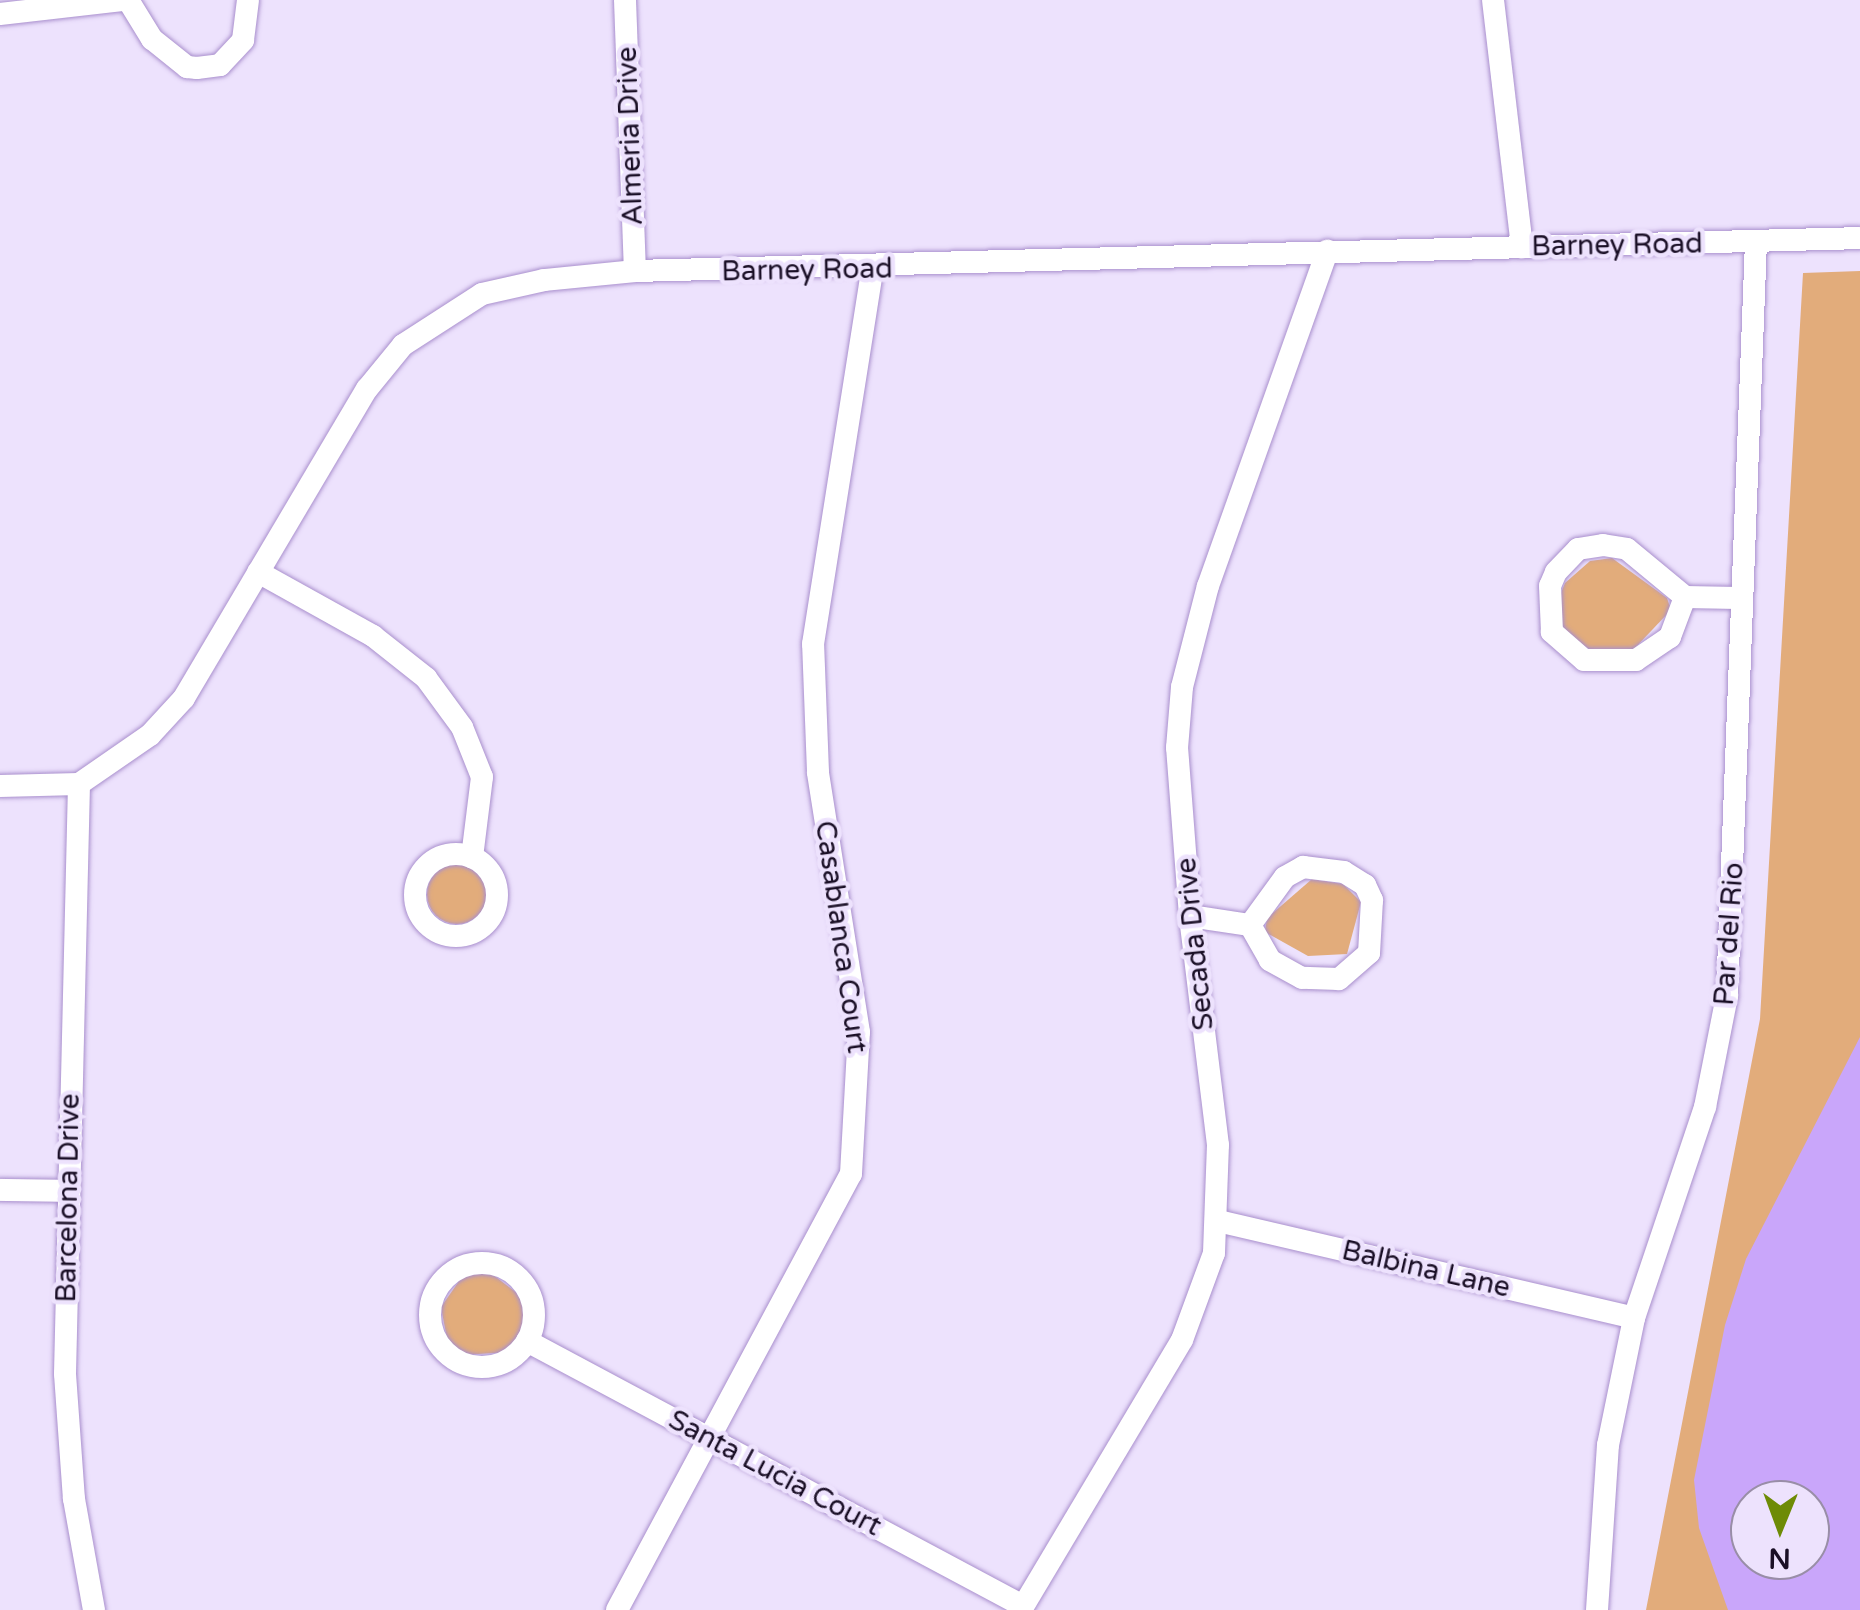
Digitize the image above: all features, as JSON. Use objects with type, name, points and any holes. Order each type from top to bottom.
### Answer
[{"type":"street","points":[[0,14],[125,0],[152,39],[186,67],[197,68],[220,65],[243,40],[248,0]]},
{"type":"street","name":"Almeria Drive","points":[[625,0],[635,271]]},
{"type":"street","points":[[1493,0],[1522,247]]},
{"type":"street","name":"Barney Road","points":[[79,784],[150,736],[184,698],[367,389],[403,344],[482,294],[544,280],[635,271],[872,270],[1327,251],[1860,238]]},
{"type":"street","name":"Par del Rio","points":[[1597,1610],[1606,1464],[1634,1318],[1705,1107],[1722,1032],[1737,808],[1738,598],[1756,242]]},
{"type":"street","name":"Secada Drive","points":[[1022,1608],[1182,1340],[1206,1284],[1218,1221],[1218,1145],[1190,916],[1177,748],[1182,687],[1208,586],[1327,251]]},
{"type":"street","name":"Casablanca Court","points":[[617,1610],[713,1439],[844,1190],[858,1136],[859,1032],[818,772],[812,644],[872,270]]},
{"type":"street","points":[[1685,596],[1670,638],[1636,660],[1584,660],[1552,632],[1550,586],[1556,572],[1589,546],[1627,549],[1685,596],[1738,598]]},
{"type":"street","points":[[258,572],[373,636],[435,690],[462,727],[482,777],[472,857]]},
{"type":"street","points":[[0,786],[79,784]]},
{"type":"street","name":"Barcelona Drive","points":[[79,784],[65,1374],[74,1500],[94,1610]]},
{"type":"street","points":[[1303,867],[1344,872],[1365,885],[1372,900],[1369,953],[1339,979],[1302,978],[1270,960],[1250,925],[1285,877],[1303,867]]},
{"type":"street","points":[[1190,916],[1250,925]]},
{"type":"street","points":[[0,1190],[68,1191]]},
{"type":"street","name":"Balbina Lane","points":[[1218,1221],[1634,1318]]},
{"type":"street","points":[[483,1263],[506,1269],[524,1284],[533,1306],[527,1341],[491,1366],[458,1361],[434,1336],[435,1292],[460,1268],[483,1263]]},
{"type":"street","name":"Santa Lucia Court","points":[[527,1341],[1022,1608]]},
{"type":"shaded area","points":[[1860,271],[1860,1610],[1646,1610],[1760,1019],[1803,273]]},
{"type":"shaded area","points":[[1612,558],[1667,598],[1671,610],[1634,649],[1595,653],[1559,629],[1556,605],[1565,583],[1590,561]]},
{"type":"shaded area","points":[[457,864],[478,873],[487,894],[478,915],[457,924],[436,915],[427,894],[436,873]]},
{"type":"shaded area","points":[[1312,879],[1343,884],[1361,902],[1347,954],[1308,956],[1265,932],[1267,918]]},
{"type":"shaded area","points":[[1860,1037],[1860,1610],[1728,1610],[1699,1528],[1694,1480],[1725,1325],[1746,1259]]},
{"type":"shaded area","points":[[484,1268],[521,1296],[528,1338],[512,1352],[463,1355],[448,1344],[441,1307],[466,1271]]}]
